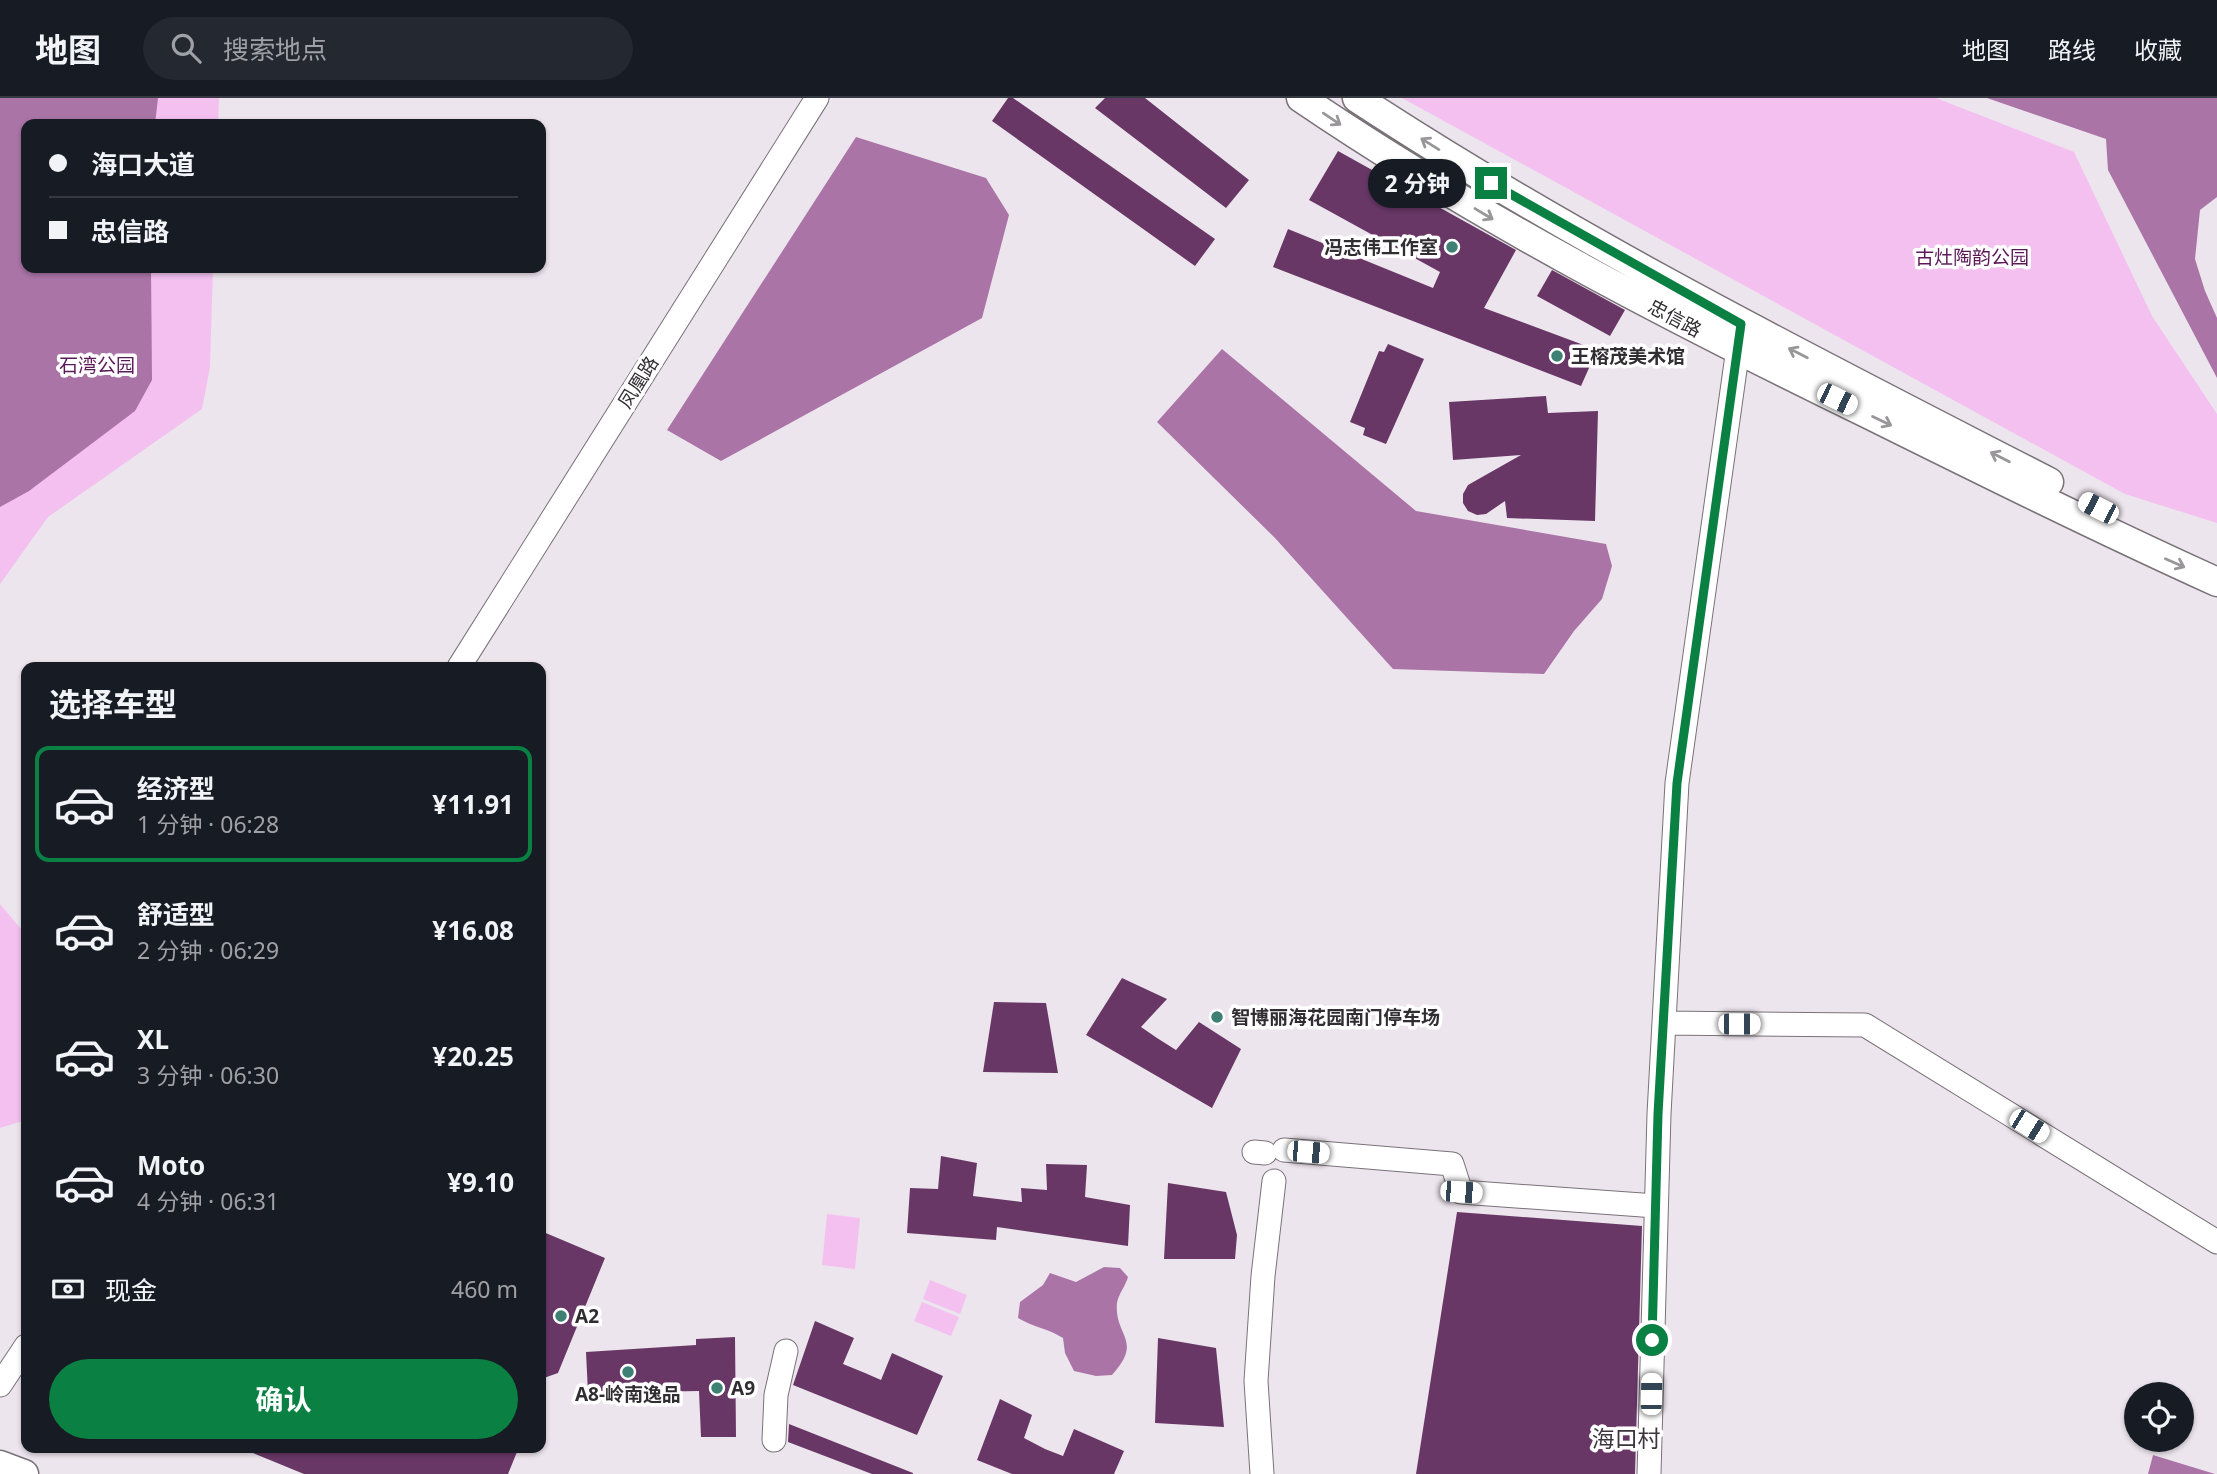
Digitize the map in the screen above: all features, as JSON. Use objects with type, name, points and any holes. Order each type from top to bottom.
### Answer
[{"type":"main road","name":"忠信路","points":[[1301,98],[1363,140],[1493,220],[2098,508],[2217,560]]},
{"type":"main road","name":"忠信路","points":[[1357,98],[1739,337],[2110,533],[2217,582]]},
{"type":"main road","points":[[0,1465],[24,1474]]},
{"type":"street","name":"凤凰路","points":[[462,662],[817,98]]},
{"type":"street","points":[[1649,1474],[1656,1206],[1677,783],[1739,337]]},
{"type":"street","points":[[1664,1023],[1865,1025],[2217,1242]]},
{"type":"street","points":[[1268,1151],[1452,1164],[1461,1192],[1656,1206]]},
{"type":"street","points":[[1262,1474],[1256,1381],[1263,1276],[1274,1181]]},
{"type":"street","points":[[774,1440],[776,1395],[786,1351]]},
{"type":"street","points":[[0,1385],[21,1354]]},
{"type":"green space","name":"石湾公园","points":[[0,98],[219,98],[218,119],[21,119],[21,273],[213,273],[210,367],[202,409],[48,517],[0,584]]},
{"type":"green space","name":"古灶陶韵公园","points":[[1402,98],[1936,98],[2074,152],[2152,316],[2217,414],[2217,523],[2125,494]]},
{"type":"green space","points":[[0,904],[21,929],[21,1122],[0,1128]]},
{"type":"green space","points":[[827,1214],[860,1218],[855,1269],[822,1265]]},
{"type":"green space","points":[[930,1280],[967,1295],[960,1314],[923,1299]]},
{"type":"green space","points":[[922,1302],[959,1317],[951,1336],[914,1321]]},
{"type":"shaded area","name":"石湾公园","points":[[0,98],[158,98],[156,119],[21,119],[21,273],[151,273],[152,380],[135,411],[29,491],[0,507]]},
{"type":"shaded area","points":[[1987,98],[2217,98],[2217,197],[2200,210],[2195,259],[2217,318],[2217,378],[2108,170],[2106,139]]},
{"type":"shaded area","points":[[856,137],[986,178],[1009,215],[982,318],[721,461],[667,430]]},
{"type":"shaded area","points":[[1222,349],[1416,511],[1606,544],[1612,566],[1602,599],[1574,631],[1544,674],[1393,669],[1275,538],[1157,422]]},
{"type":"shaded area","points":[[1104,1267],[1120,1268],[1128,1277],[1117,1303],[1119,1323],[1127,1346],[1126,1354],[1112,1375],[1096,1376],[1074,1371],[1065,1353],[1063,1338],[1018,1318],[1020,1302],[1043,1285],[1050,1273],[1076,1282]]},
{"type":"shaded area","points":[[2153,1455],[2215,1474],[2148,1474]]},
{"type":"building","points":[[1008,98],[1013,98],[1215,239],[1195,266],[992,121]]},
{"type":"building","points":[[1105,98],[1145,98],[1249,180],[1226,208],[1095,108]]},
{"type":"building","points":[[1338,151],[1516,250],[1484,308],[1597,350],[1581,386],[1273,267],[1288,229],[1433,288],[1440,272],[1309,200]]},
{"type":"building","points":[[1552,270],[1625,310],[1610,336],[1537,296]]},
{"type":"building","points":[[1388,344],[1424,359],[1386,444],[1363,435],[1365,428],[1350,422],[1379,351],[1384,352]]},
{"type":"building","points":[[1546,396],[1548,413],[1598,411],[1595,521],[1507,518],[1505,501],[1486,514],[1477,515],[1468,511],[1463,503],[1463,494],[1468,485],[1521,455],[1453,460],[1449,402]]},
{"type":"building","points":[[1122,978],[1167,999],[1141,1027],[1176,1050],[1199,1022],[1241,1049],[1212,1108],[1086,1035]]},
{"type":"building","points":[[994,1002],[1046,1003],[1058,1073],[983,1072]]},
{"type":"building","points":[[941,1156],[977,1163],[973,1196],[1022,1202],[1021,1188],[1047,1190],[1046,1164],[1087,1165],[1085,1197],[1130,1205],[1128,1246],[997,1227],[996,1240],[907,1233],[910,1188],[938,1189]]},
{"type":"building","points":[[1168,1183],[1226,1192],[1237,1235],[1235,1259],[1164,1259]]},
{"type":"building","points":[[1457,1212],[1642,1226],[1635,1474],[1416,1474]]},
{"type":"building","name":"A2","points":[[546,1233],[605,1258],[558,1373],[546,1377]]},
{"type":"building","points":[[815,1321],[854,1338],[843,1364],[881,1380],[892,1353],[943,1376],[917,1435],[793,1385]]},
{"type":"building","points":[[735,1337],[736,1437],[701,1437],[699,1391],[588,1393],[586,1352],[696,1345],[696,1339]]},
{"type":"building","points":[[1158,1338],[1216,1348],[1224,1427],[1155,1423]]},
{"type":"building","points":[[1000,1399],[1032,1415],[1024,1438],[1045,1449],[1063,1456],[1074,1429],[1124,1451],[1114,1474],[1012,1474],[977,1460]]},
{"type":"building","points":[[789,1424],[913,1474],[872,1474],[788,1442]]},
{"type":"building","points":[[253,1453],[517,1453],[508,1474],[304,1474]]},
{"type":"place","name":"冯志伟工作室","points":[[1452,247]]},
{"type":"place","name":"王榕茂美术馆","points":[[1557,356]]},
{"type":"place","name":"智博丽海花园南门停车场","points":[[1217,1017]]},
{"type":"place","name":"A2","points":[[561,1316]]},
{"type":"place","name":"A8-岭南逸品","points":[[628,1372]]},
{"type":"place","name":"A9","points":[[717,1388]]},
{"type":"district","name":"海口村","points":[[1626,1439]]},
{"type":"route","points":[[1491,183],[1741,324],[1677,783],[1658,1114],[1652,1340]]}]
